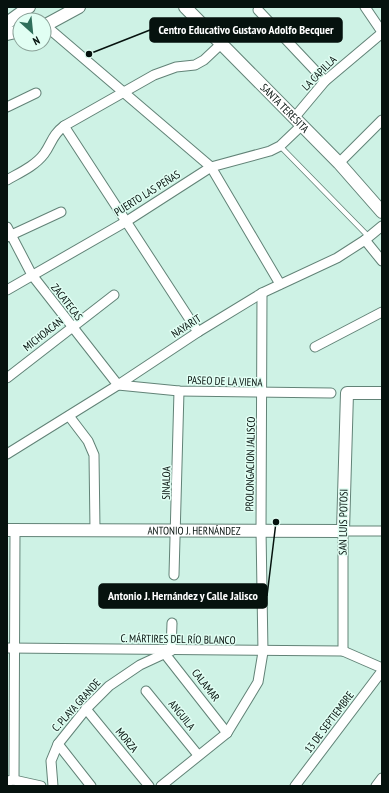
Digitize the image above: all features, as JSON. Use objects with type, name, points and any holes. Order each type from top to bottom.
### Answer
[{"type":"street","points":[[7,23],[29,7]]},
{"type":"street","points":[[52,22],[78,7]]},
{"type":"street","points":[[365,7],[382,33]]},
{"type":"street","name":"SANTA TERESITA","points":[[190,9],[221,44],[339,163],[382,212]]},
{"type":"street","points":[[258,10],[325,81]]},
{"type":"street","points":[[52,32],[211,167],[280,284]]},
{"type":"street","name":"LA CAPILLA","points":[[298,122],[325,81],[382,33]]},
{"type":"street","points":[[7,180],[29,167],[44,154],[52,137],[64,126],[154,75],[176,67],[195,65],[204,60],[221,44]]},
{"type":"street","points":[[7,107],[36,93]]},
{"type":"street","points":[[339,163],[382,120]]},
{"type":"street","name":"PUERTO LAS PEÑAS","points":[[7,290],[127,221],[211,167],[270,151],[280,146],[298,122]]},
{"type":"street","points":[[64,126],[198,332]]},
{"type":"street","points":[[8,233],[61,212]]},
{"type":"street","name":"NAYARIT","points":[[7,454],[262,293],[337,258],[367,239],[382,226]]},
{"type":"street","name":"ZACATECAS","points":[[8,233],[32,276],[118,385]]},
{"type":"street","points":[[367,239],[382,261]]},
{"type":"street","name":"PROLONGACION JALISCO","points":[[161,786],[227,733],[258,682],[263,652],[261,530],[262,293]]},
{"type":"street","name":"MICHOACAN","points":[[7,378],[114,295]]},
{"type":"street","points":[[315,347],[382,312]]},
{"type":"street","name":"PASEO DE LA VIENA","points":[[118,385],[180,391],[262,394],[331,394]]},
{"type":"street","name":"SINALOA","points":[[174,575],[177,531],[180,391]]},
{"type":"street","name":"SAN LUIS POTOSI","points":[[343,651],[343,531],[347,393],[382,393]]},
{"type":"street","points":[[69,416],[88,441],[94,455],[95,529]]},
{"type":"street","name":"ANTONIO J. HERNÁNDEZ","points":[[11,530],[95,529],[177,531],[382,531]]},
{"type":"street","points":[[11,530],[10,781],[41,786]]},
{"type":"street","points":[[168,652],[172,623]]},
{"type":"street","name":"C. MÁRTIRES DEL RÍO BLANCO","points":[[10,648],[168,652],[343,651]]},
{"type":"street","points":[[343,651],[382,670]]},
{"type":"street","name":"C. PLAYA GRANDE","points":[[52,786],[51,761],[58,744],[86,709],[109,686],[140,666],[168,652]]},
{"type":"street","name":"CALAMAR","points":[[168,652],[227,733]]},
{"type":"street","name":"13 DE SEPTIEMBRE","points":[[295,786],[382,670]]},
{"type":"street","name":"ANGUILA","points":[[146,691],[198,755]]},
{"type":"street","name":"MORZA","points":[[86,709],[149,786]]},
{"type":"street","points":[[58,744],[91,786]]},
{"type":"street","points":[[376,786],[382,778]]},
{"type":"lane","points":[[280,146],[367,239]]},
{"type":"place","name":"Centro Educativo Gustavo Adolfo Becquer","points":[[89,54]]},
{"type":"place","name":"Antonio J. Hernández y Calle Jalisco","points":[[276,522]]}]
